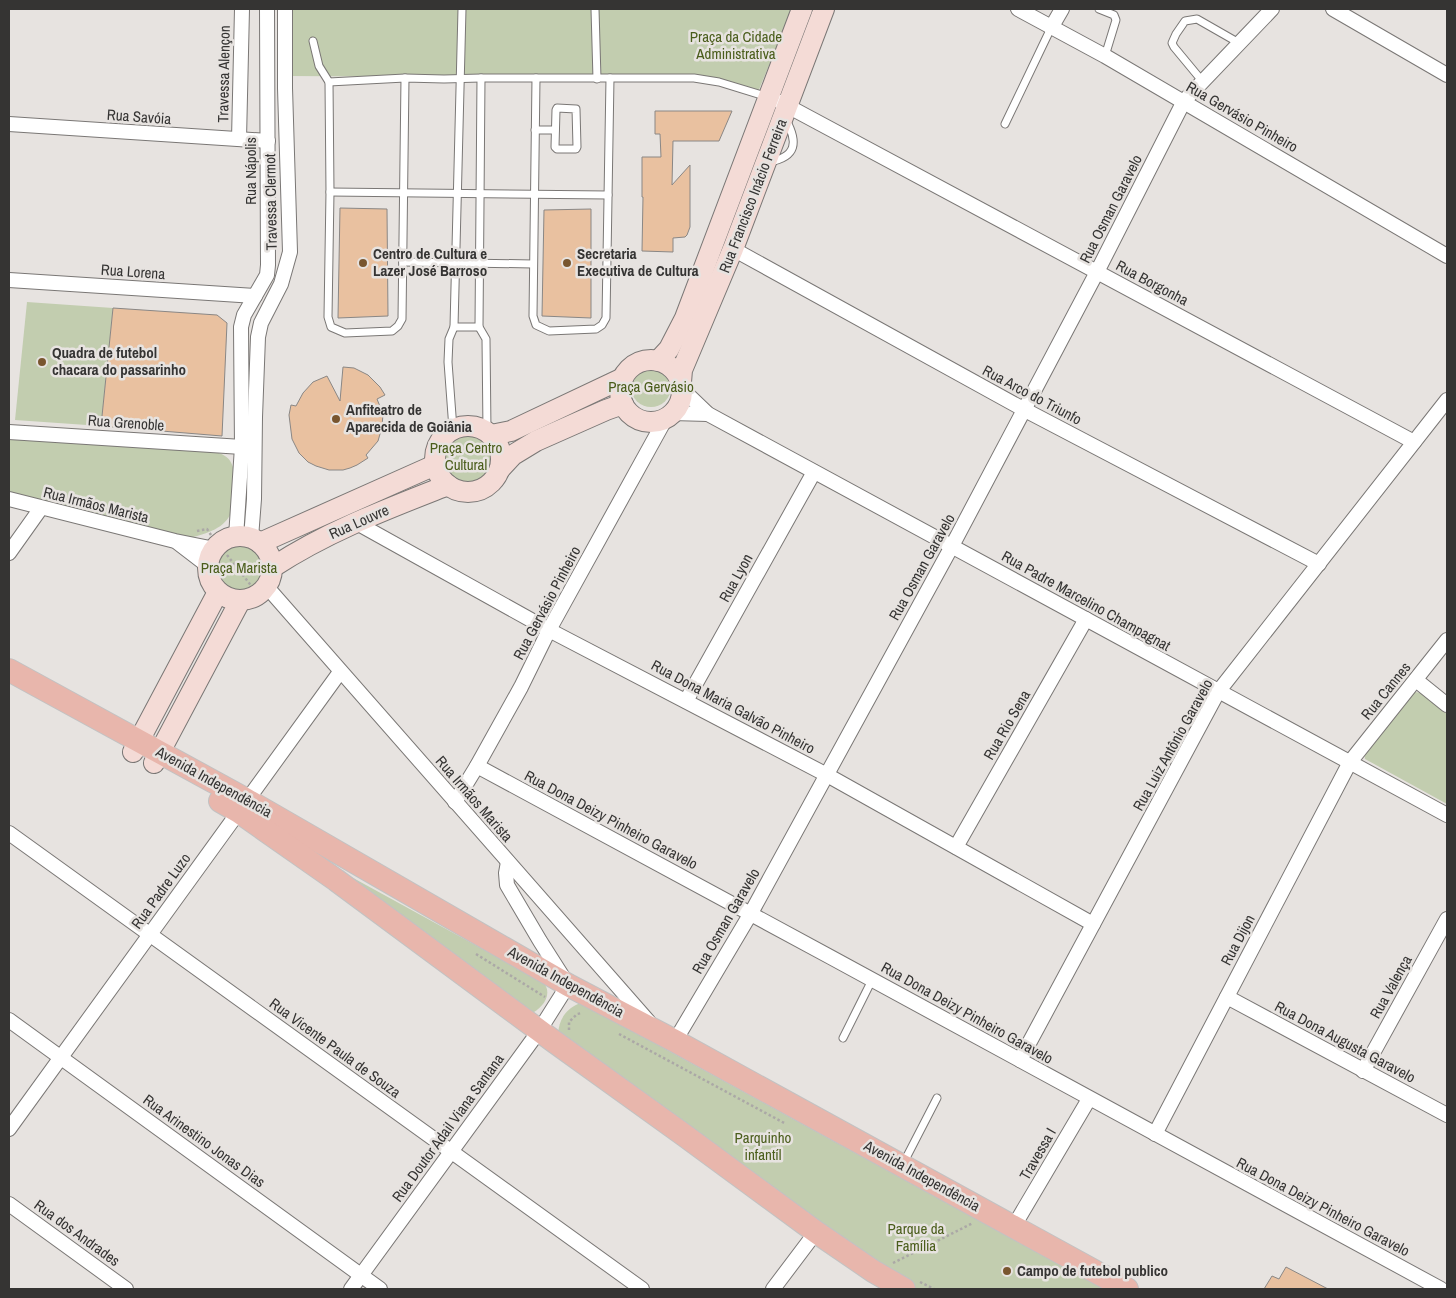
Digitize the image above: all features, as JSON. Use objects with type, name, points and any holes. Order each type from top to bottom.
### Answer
[{"type":"main road","name":"Avenida Independência","points":[[9,670],[136,746]]},
{"type":"main road","name":"Avenida Independência","points":[[9,686],[157,757],[568,985],[982,1208],[1127,1289]]},
{"type":"main road","name":"Avenida Independência","points":[[243,806],[336,880],[539,1030],[816,1232],[877,1274],[904,1289]]},
{"type":"street","name":"Travessa Alençon","points":[[239,140],[242,9]]},
{"type":"street","name":"Rua Nápolis","points":[[242,447],[241,327],[244,315],[267,275],[268,265],[267,9]]},
{"type":"street","name":"Travessa Clermot","points":[[249,539],[254,499],[258,337],[262,323],[281,284],[290,252],[285,88],[285,9]]},
{"type":"street","name":"Rua Francisco Inácio Ferreira","points":[[658,361],[669,349],[685,318],[802,9]]},
{"type":"street","name":"Rua Francisco Inácio Ferreira","points":[[682,386],[682,370],[733,250],[824,9]]},
{"type":"street","name":"Rua Gervásio Pinheiro","points":[[1018,9],[1185,100],[1447,256]]},
{"type":"street","points":[[1051,28],[1062,9]]},
{"type":"street","name":"Rua Osman Garavelo","points":[[666,1037],[751,913],[1025,410],[1098,272],[1185,100],[1272,9]]},
{"type":"street","points":[[1333,9],[1447,76]]},
{"type":"street","name":"Rua Borgonha","points":[[768,97],[786,110],[1098,272],[1414,442]]},
{"type":"street","name":"Rua Savóia","points":[[9,124],[268,141]]},
{"type":"street","name":"Rua Arco do Triunfo","points":[[733,250],[1025,410],[1319,564]]},
{"type":"street","name":"Rua Lorena","points":[[9,280],[255,296]]},
{"type":"street","points":[[650,360],[658,361],[672,369],[682,386],[680,401],[669,416],[656,422],[644,421],[630,414],[623,404],[620,387],[623,378],[634,365],[650,360]]},
{"type":"street","points":[[489,433],[511,431],[623,378]]},
{"type":"street","name":"Rua Padre Marcelino Champagnat","points":[[682,386],[708,414],[1447,815]]},
{"type":"street","name":"Rua Luiz Antônio Garavelo","points":[[1020,1060],[1218,692],[1447,400]]},
{"type":"street","points":[[500,469],[501,454],[499,447],[489,433],[476,426],[452,429],[438,444],[435,454],[440,476],[448,485],[470,492],[492,482],[500,469],[513,455],[536,441],[623,404]]},
{"type":"street","name":"Rua Padre Marcelino Champagnat","points":[[669,416],[708,414]]},
{"type":"street","name":"Rua Gervásio Pinheiro","points":[[455,802],[521,687],[550,630],[669,416]]},
{"type":"street","name":"Rua Grenoble","points":[[9,432],[242,447]]},
{"type":"street","points":[[242,447],[249,539]]},
{"type":"street","name":"Rua Louvre","points":[[249,539],[436,465]]},
{"type":"street","name":"Rua Lyon","points":[[686,700],[814,472]]},
{"type":"street","name":"Rua Louvre","points":[[273,567],[299,550],[355,522],[448,485]]},
{"type":"street","name":"Rua Irmãos Marista","points":[[11,504],[41,508],[175,541],[212,557]]},
{"type":"street","points":[[9,554],[41,508]]},
{"type":"street","name":"Rua Dona Maria Galvão Pinheiro","points":[[355,522],[550,630],[827,775],[1093,924]]},
{"type":"street","points":[[228,539],[249,539],[266,550],[271,558],[273,567],[271,578],[267,587],[259,595],[240,601],[232,600],[218,592],[212,584],[209,576],[212,557],[228,539]]},
{"type":"street","name":"Rua Irmãos Marista","points":[[267,587],[508,862],[666,1037]]},
{"type":"street","points":[[136,746],[218,592]]},
{"type":"street","points":[[157,757],[240,601]]},
{"type":"street","name":"Rua Rio Sena","points":[[956,847],[1086,619]]},
{"type":"street","name":"Rua Cannes","points":[[1350,762],[1447,640]]},
{"type":"street","name":"Rua Padre Luzo","points":[[9,1129],[340,672]]},
{"type":"street","points":[[1416,680],[1447,705]]},
{"type":"street","name":"Rua Dijon","points":[[1155,1134],[1350,762]]},
{"type":"street","name":"Rua Dona Deizy Pinheiro Garavelo","points":[[477,766],[1441,1289]]},
{"type":"street","name":"Rua Vicente Paula de Souza","points":[[9,833],[642,1289]]},
{"type":"street","points":[[508,862],[506,873],[507,885],[568,985]]},
{"type":"street","name":"Rua Valença","points":[[1363,1071],[1447,919]]},
{"type":"street","name":"Rua Doutor Adail Viana Santana","points":[[351,1289],[539,1030],[568,985]]},
{"type":"street","name":"Rua Dona Augusta Garavelo","points":[[1227,997],[1447,1116]]},
{"type":"street","name":"Rua Arinestino Jonas Dias","points":[[9,1020],[380,1289]]},
{"type":"street","name":"Travessa I","points":[[1014,1226],[1089,1099]]},
{"type":"street","name":"Rua dos Andrades","points":[[9,1204],[126,1289]]},
{"type":"street","points":[[773,1289],[816,1232]]},
{"type":"lane","points":[[452,429],[448,362],[449,339],[454,327],[462,9]]},
{"type":"lane","points":[[595,9],[597,79]]},
{"type":"lane","points":[[1099,9],[1114,15],[1116,20],[1105,56]]},
{"type":"lane","points":[[1203,82],[1172,43],[1185,21],[1197,20],[1239,43]]},
{"type":"lane","points":[[1005,124],[1051,28]]},
{"type":"lane","points":[[313,40],[319,66],[329,82],[328,317],[331,327],[345,333],[392,331],[396,329],[403,315],[405,78]]},
{"type":"lane","points":[[329,82],[405,78],[704,79],[768,97]]},
{"type":"lane","points":[[481,78],[479,327],[486,339],[489,433]]},
{"type":"lane","points":[[536,78],[532,316],[536,326],[549,331],[596,329],[600,328],[605,322],[607,313],[610,78]]},
{"type":"lane","points":[[557,108],[576,109],[576,148],[573,150],[556,148],[555,130],[557,108]]},
{"type":"lane","points":[[535,130],[555,130]]},
{"type":"lane","points":[[330,192],[608,196]]},
{"type":"lane","points":[[403,262],[533,264]]},
{"type":"lane","points":[[454,327],[479,327]]},
{"type":"lane","points":[[843,1038],[872,980]]},
{"type":"lane","points":[[902,1165],[937,1098]]},
{"type":"path","points":[[471,951],[572,1017]]},
{"type":"path","points":[[877,1274],[888,1265],[972,1225],[982,1208]]},
{"type":"green space","name":"Praça da Cidade Administrativa","points":[[285,9],[792,9],[758,92],[729,83],[660,78],[285,76]]},
{"type":"green space","points":[[27,302],[113,308],[101,426],[15,420]]},
{"type":"green space","name":"Praça Gervásio","points":[[651,367],[665,373],[671,387],[665,401],[651,407],[637,401],[631,387],[637,373]]},
{"type":"green space","name":"Praça Centro Cultural","points":[[466,429],[476,431],[485,437],[491,446],[493,456],[491,466],[485,475],[476,481],[466,483],[456,481],[447,475],[441,466],[439,456],[441,446],[447,437],[456,431]]},
{"type":"green space","points":[[9,439],[216,452],[227,457],[233,467],[232,511],[220,526],[190,538],[9,493]]},
{"type":"green space","name":"Praça Marista","points":[[234,542],[244,542],[258,549],[265,563],[265,573],[258,587],[244,594],[234,594],[224,590],[217,583],[213,573],[213,563],[217,553],[224,546]]},
{"type":"green space","points":[[1415,692],[1422,693],[1447,714],[1447,804],[1365,759],[1364,754]]},
{"type":"green space","points":[[324,862],[543,982],[547,991],[545,1001],[539,1009],[530,1014]]},
{"type":"green space","name":"Parque da Família","points":[[578,1004],[583,1004],[1104,1289],[917,1289],[899,1280],[558,1034],[564,1016]]},
{"type":"building","points":[[655,111],[732,111],[719,141],[673,141],[672,185],[690,165],[690,227],[685,237],[673,238],[673,252],[642,251],[642,157],[661,157],[660,134],[655,134]]},
{"type":"building","name":"Centro de Cultura e Lazer José Barroso","points":[[340,208],[387,209],[388,316],[338,318]]},
{"type":"building","name":"Secretaria Executiva de Cultura","points":[[591,209],[591,318],[542,316],[544,210]]},
{"type":"building","points":[[113,308],[217,315],[227,323],[222,436],[101,426]]},
{"type":"building","name":"Anfiteatro de Aparecida de Goiânia","points":[[343,367],[354,368],[368,375],[380,387],[385,395],[377,399],[383,414],[382,427],[378,441],[366,455],[368,458],[350,468],[329,470],[308,462],[299,453],[292,439],[289,415],[291,405],[296,406],[303,393],[313,382],[327,376],[340,401]]},
{"type":"building","points":[[1286,1267],[1328,1289],[1264,1289],[1272,1276],[1279,1279]]},
{"type":"place","name":"Centro de Cultura e Lazer José Barroso","points":[[363,263]]},
{"type":"place","name":"Secretaria Executiva de Cultura","points":[[567,263]]},
{"type":"place","name":"Quadra de futebol chacara do passarinho","points":[[42,362]]},
{"type":"place","name":"Anfiteatro de Aparecida de Goiânia","points":[[336,419]]},
{"type":"place","name":"Campo de futebol publico","points":[[1007,1271]]},
{"type":"park label","name":"Parquinho infantíl","points":[[763,1146]]}]
